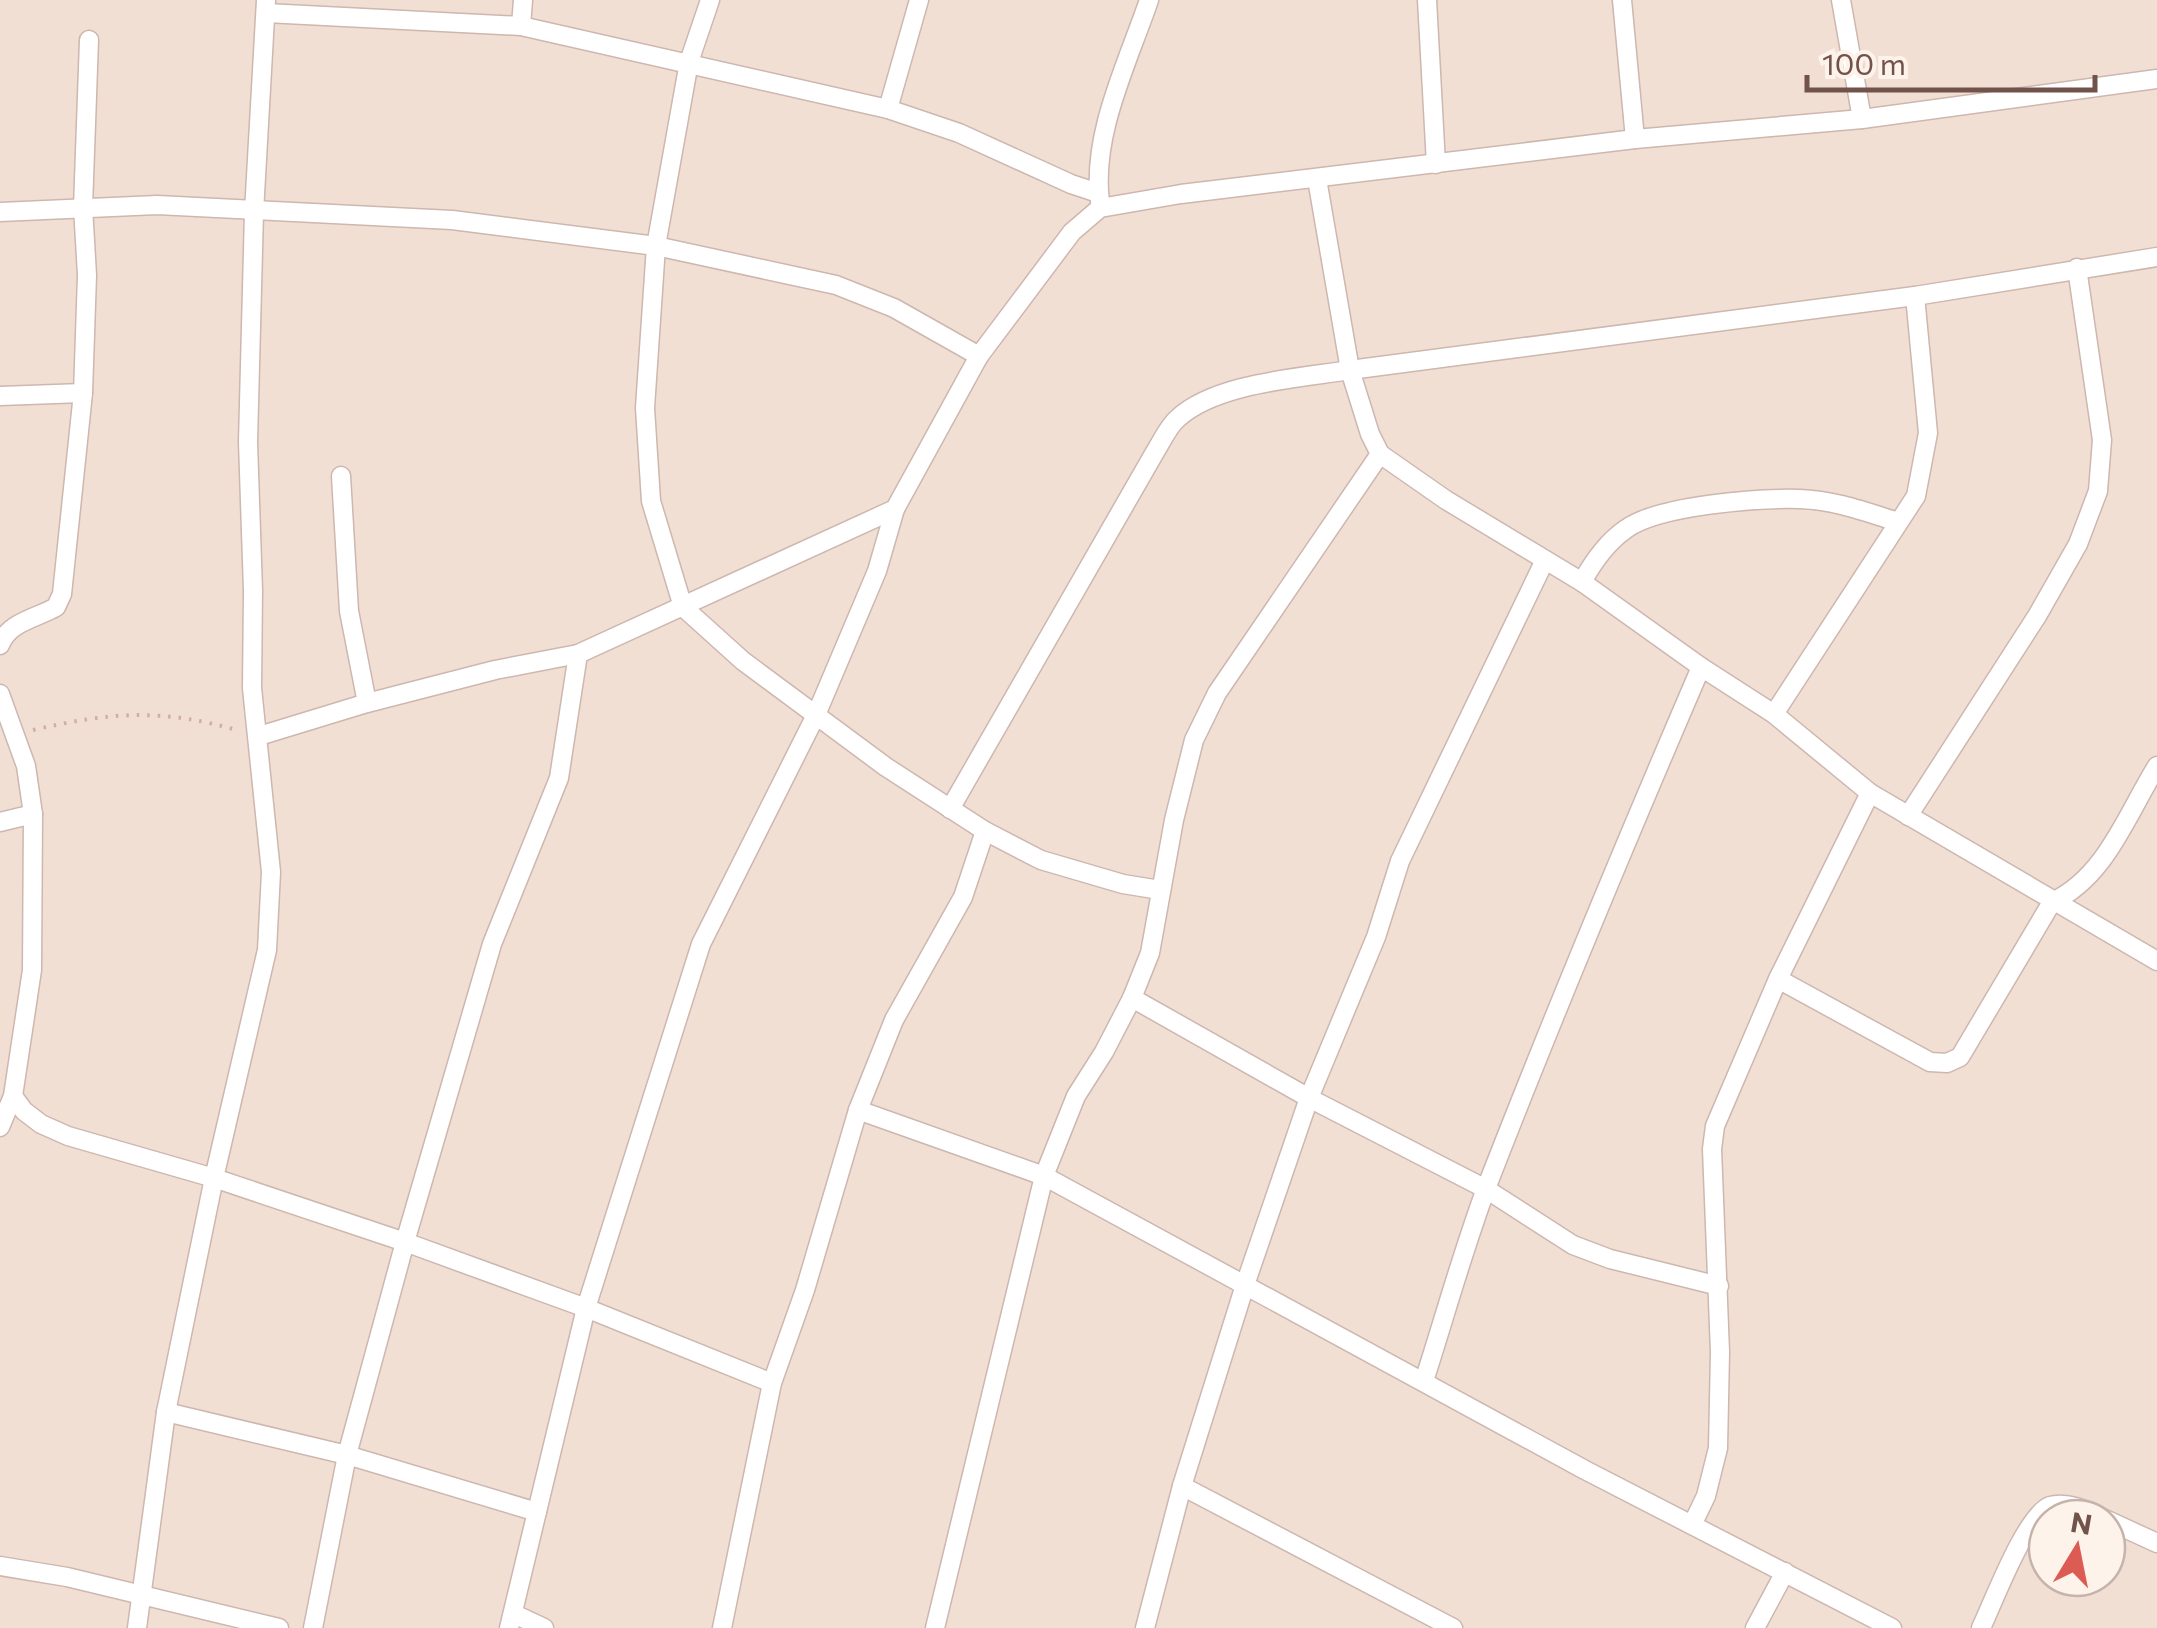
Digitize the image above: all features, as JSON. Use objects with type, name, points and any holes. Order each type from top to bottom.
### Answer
[{"type":"street","points":[[521,26],[523,0]]},
{"type":"street","points":[[710,0],[689,62],[656,246],[645,408],[651,501],[684,607],[743,662],[984,832],[1041,860],[1123,884],[1160,890]]},
{"type":"street","points":[[888,110],[919,0]]},
{"type":"street","points":[[544,1628],[512,1621],[586,1308],[701,944],[816,715],[877,571],[894,509],[979,356],[1099,200],[1099,161],[1105,134],[1149,0]]},
{"type":"street","points":[[1427,0],[1436,164]]},
{"type":"street","points":[[1622,0],[1635,139]]},
{"type":"street","points":[[1841,0],[1862,119]]},
{"type":"street","points":[[137,1628],[166,1412],[266,950],[271,872],[252,674],[248,442],[254,212],[266,6],[521,26],[689,62],[888,110],[959,133],[1099,200],[1181,194],[1635,139],[1862,119],[2157,79]]},
{"type":"street","points":[[0,645],[13,627],[56,607],[61,600],[83,393],[87,275],[82,207],[89,40]]},
{"type":"street","points":[[1317,178],[1350,370],[1380,454],[1544,562],[1582,582],[1774,714],[1870,793],[2157,962]]},
{"type":"street","points":[[0,212],[157,205],[452,220],[656,246],[836,285],[894,308],[979,356]]},
{"type":"street","points":[[950,808],[1176,420],[1204,400],[1270,382],[1915,296],[2157,257]]},
{"type":"street","points":[[1908,816],[2037,616],[2078,544],[2098,491],[2102,440],[2076,268]]},
{"type":"street","points":[[1774,714],[1916,496],[1928,433],[1915,296]]},
{"type":"street","points":[[0,396],[83,393]]},
{"type":"street","points":[[935,1628],[1044,1176],[1076,1096],[1132,998],[1150,953],[1194,740],[1217,693],[1380,454]]},
{"type":"street","points":[[341,476],[348,611],[367,703]]},
{"type":"street","points":[[1582,582],[1594,560],[1628,527],[1687,508],[1801,499],[1848,506],[1898,522]]},
{"type":"street","points":[[258,736],[367,703],[578,654],[894,509]]},
{"type":"street","points":[[1145,1628],[1182,1486],[1309,1098],[1376,937],[1400,861],[1544,562]]},
{"type":"street","points":[[313,1628],[347,1455],[405,1242],[492,944],[559,778],[578,654]]},
{"type":"street","points":[[1424,1381],[1486,1189],[1540,1058],[1562,992],[1701,667]]},
{"type":"street","points":[[0,694],[26,766],[33,814],[32,970],[13,1096],[0,1128]]},
{"type":"street","points":[[1778,979],[1930,1062],[1947,1063],[1960,1057],[2052,902],[2071,893],[2088,878],[2119,834],[2157,766]]},
{"type":"street","points":[[1692,1523],[1706,1496],[1718,1448],[1718,1286],[1712,1148],[1715,1126],[1778,979],[1870,793]]},
{"type":"street","points":[[0,822],[33,814]]},
{"type":"street","points":[[722,1628],[772,1383],[805,1290],[858,1110],[894,1020],[963,897],[984,832]]},
{"type":"street","points":[[1132,998],[1309,1098],[1486,1189],[1573,1245],[1610,1259],[1718,1286]]},
{"type":"street","points":[[13,1096],[40,1124],[68,1136],[214,1178],[405,1242],[586,1308],[772,1383]]},
{"type":"street","points":[[858,1110],[1044,1176],[1585,1470],[1892,1628]]},
{"type":"street","points":[[166,1412],[347,1455],[538,1512]]},
{"type":"street","points":[[1182,1486],[1453,1628]]},
{"type":"street","points":[[2127,1529],[2157,1543]]},
{"type":"street","points":[[1980,1628],[2027,1532]]},
{"type":"street","points":[[0,1566],[279,1628]]},
{"type":"street","points":[[1755,1628],[1786,1572]]},
{"type":"path","points":[[15,734],[81,719],[132,713],[196,718],[258,736]]},
{"type":"shaded area","points":[[0,0],[2157,0],[2157,1628],[0,1628]]}]
